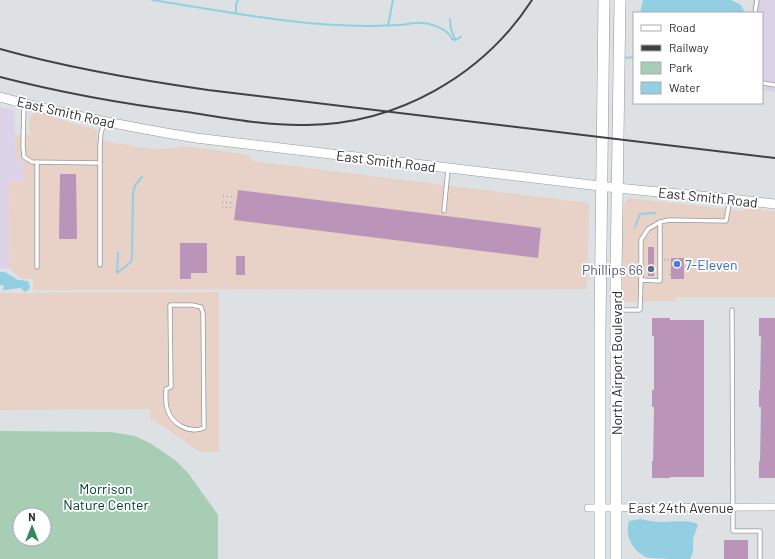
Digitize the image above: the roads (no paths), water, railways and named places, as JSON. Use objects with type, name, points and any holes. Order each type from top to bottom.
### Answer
[{"type":"main road","name":"North Airport Boulevard","points":[[600,559],[601,186],[604,0]]},
{"type":"main road","name":"North Airport Boulevard","points":[[616,559],[616,310],[620,0]]},
{"type":"street","name":"East Smith Road","points":[[0,97],[104,122],[196,138],[617,188],[775,204]]},
{"type":"street","name":"East 24th Avenue","points":[[588,508],[775,507]]},
{"type":"lane","points":[[755,12],[757,0]]},
{"type":"lane","points":[[763,83],[775,85]]},
{"type":"lane","points":[[24,103],[24,157],[32,162],[100,163]]},
{"type":"lane","points":[[100,265],[100,163],[101,133],[104,122]]},
{"type":"lane","points":[[37,162],[37,267]]},
{"type":"lane","points":[[444,211],[448,168]]},
{"type":"lane","points":[[616,310],[640,310],[641,240],[648,229],[660,222],[669,220],[726,221],[730,199]]},
{"type":"lane","points":[[641,280],[660,281],[660,222]]},
{"type":"lane","points":[[170,305],[192,305],[201,307],[203,313],[204,428],[198,430],[189,430],[176,423],[167,408],[166,389],[171,387],[170,305]]},
{"type":"lane","points":[[732,310],[733,531],[760,531],[760,559]]},
{"type":"water","points":[[643,0],[731,0],[741,5],[744,12],[640,12]]},
{"type":"water","points":[[0,272],[5,272],[18,280],[28,281],[30,288],[26,292],[22,290],[21,287],[5,290],[2,289],[4,287],[3,285],[0,285]]},
{"type":"water","points":[[640,519],[658,522],[686,521],[698,525],[693,539],[693,552],[690,559],[649,558],[639,552],[629,538],[628,527],[629,521]]},
{"type":"waterway","points":[[152,0],[286,21],[367,26],[425,23],[441,28],[446,31],[452,39],[455,40],[461,37]]},
{"type":"waterway","points":[[236,13],[236,4],[238,0]]},
{"type":"waterway","points":[[388,26],[393,0]]},
{"type":"waterway","points":[[450,19],[451,29],[455,39]]},
{"type":"waterway","points":[[623,58],[633,57]]},
{"type":"waterway","points":[[118,253],[117,273],[131,262],[133,192],[136,184],[142,177]]},
{"type":"waterway","points":[[635,227],[640,214],[655,213]]},
{"type":"railway","points":[[0,77],[93,98],[247,121],[292,125],[340,122],[373,116],[405,105],[435,91],[463,73],[489,51],[512,27],[532,0]]},
{"type":"railway","points":[[0,49],[103,73],[208,90],[775,158]]},
{"type":"place","name":"7-Eleven","points":[[677,264]]},
{"type":"place","name":"Phillips 66","points":[[651,269]]},
{"type":"park label","name":"Morrison Nature Center","points":[[106,496]]}]
